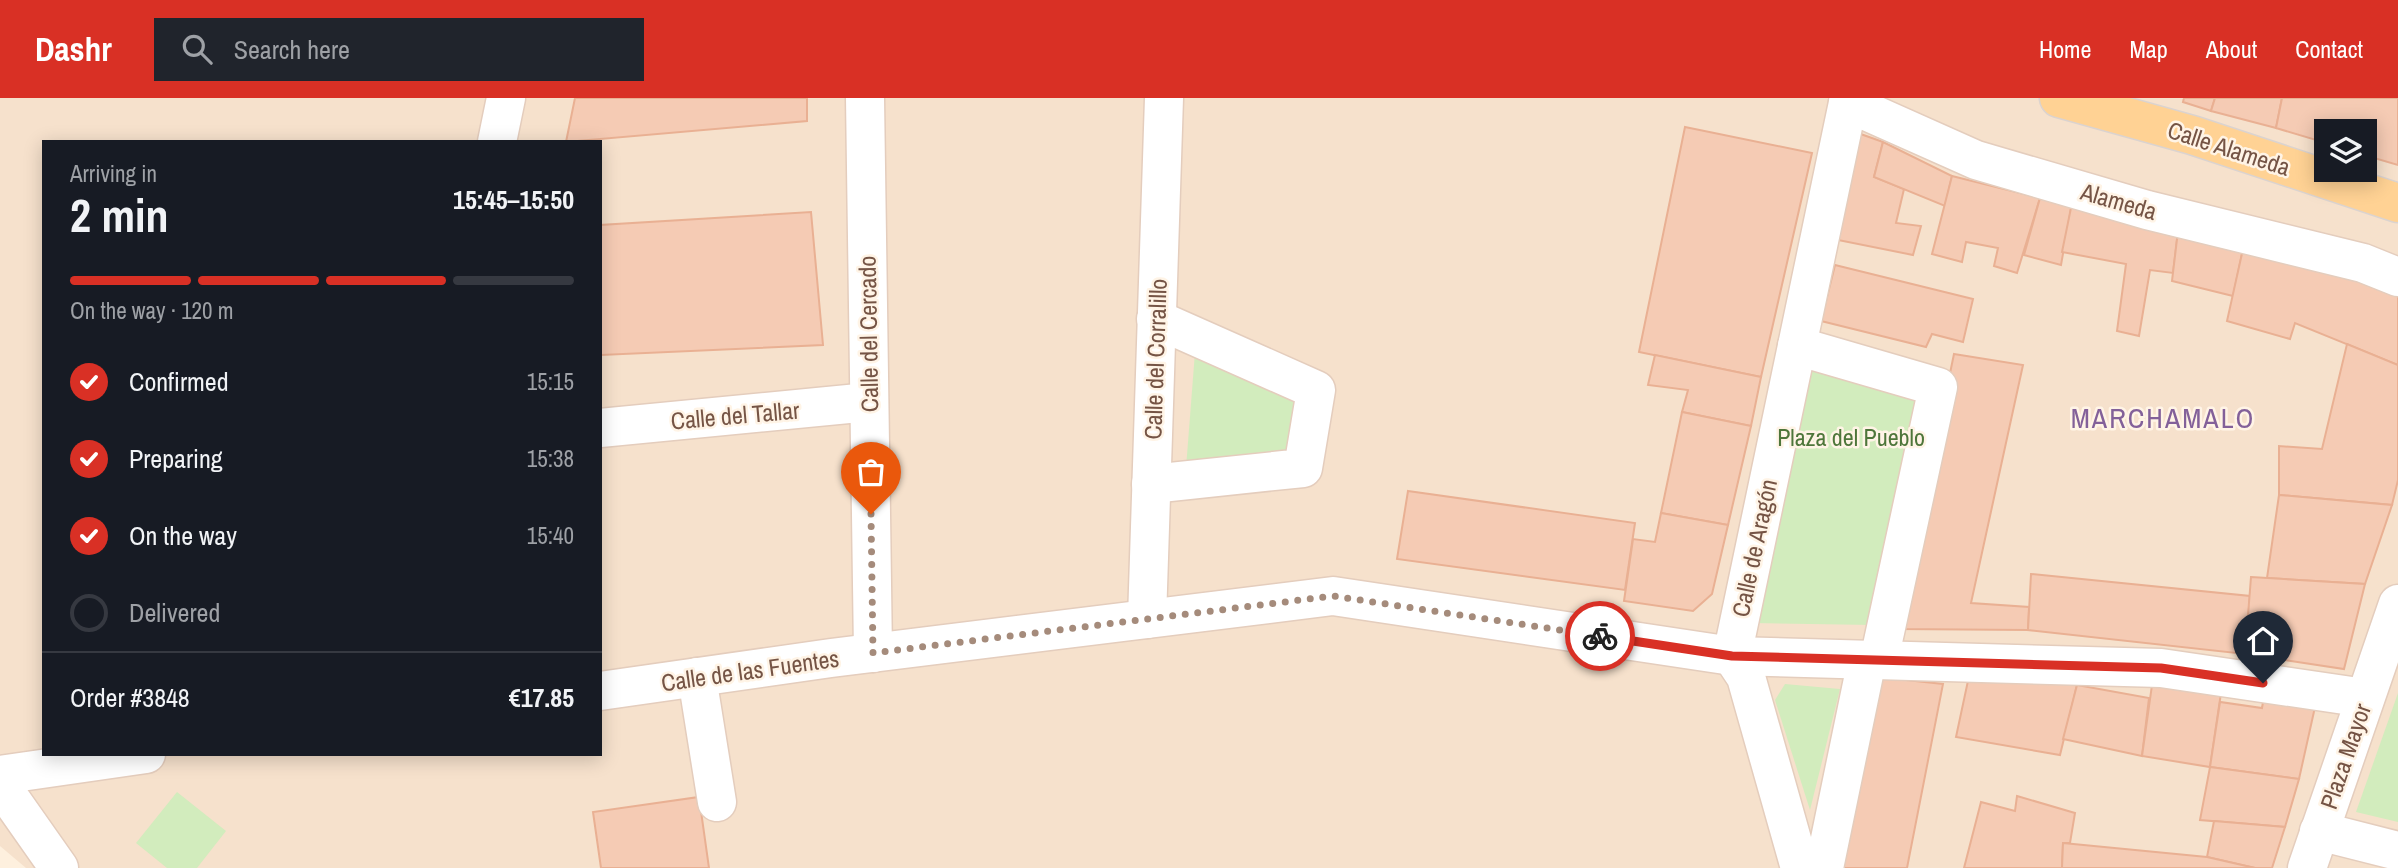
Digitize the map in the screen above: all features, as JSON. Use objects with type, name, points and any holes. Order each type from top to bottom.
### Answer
[{"type":"main road","name":"Calle Alameda","points":[[2059,98],[2192,135],[2398,203]]},
{"type":"street","points":[[496,140],[506,98]]},
{"type":"street","name":"Calle del Cercado","points":[[864,98],[873,653]]},
{"type":"street","name":"Calle del Corralillo","points":[[1147,619],[1164,98]]},
{"type":"street","name":"Alameda","points":[[1849,100],[1976,160],[2147,210],[2363,263],[2398,277]]},
{"type":"street","name":"Calle de Aragón","points":[[1732,656],[1849,100]]},
{"type":"street","points":[[1151,484],[1303,468],[1315,390],[1156,319]]},
{"type":"street","points":[[1797,346],[1938,387],[1824,868]]},
{"type":"street","name":"Calle del Tallar","points":[[602,428],[869,402]]},
{"type":"street","name":"Calle de las Fuentes","points":[[602,691],[873,653],[1333,596],[1732,656],[2161,668],[2365,698]]},
{"type":"street","name":"Plaza Mayor","points":[[2398,604],[2319,831],[2398,851]]},
{"type":"street","points":[[1732,656],[1746,677],[1800,868]]},
{"type":"street","points":[[697,677],[717,802]]},
{"type":"street","points":[[0,775],[132,756]]},
{"type":"street","points":[[0,784],[59,868]]},
{"type":"street","points":[[2306,868],[2319,831]]},
{"type":"shaded area","points":[[0,98],[2398,98],[2398,868],[26,868],[0,846]]},
{"type":"green space","points":[[1195,352],[1297,397],[1291,455],[1186,468]]},
{"type":"green space","name":"Plaza del Pueblo","points":[[1804,362],[1922,392],[1873,625],[1753,623]]},
{"type":"green space","points":[[1785,684],[1840,689],[1810,810],[1775,700]]},
{"type":"green space","points":[[2398,693],[2398,822],[2356,812]]},
{"type":"green space","points":[[177,792],[226,831],[197,868],[167,868],[136,843]]},
{"type":"building","points":[[575,98],[807,98],[807,121],[566,140]]},
{"type":"building","points":[[2184,98],[2215,98],[2211,111],[2183,102]]},
{"type":"building","points":[[2215,98],[2282,98],[2276,128],[2211,111]]},
{"type":"building","points":[[2282,98],[2398,98],[2398,165],[2377,159],[2377,119],[2314,119],[2314,139],[2276,128]]},
{"type":"building","points":[[1685,127],[1812,153],[1761,377],[1639,352]]},
{"type":"building","points":[[1855,132],[1883,142],[1874,177],[1904,189],[1896,223],[1921,226],[1913,255],[1833,239]]},
{"type":"building","points":[[1883,142],[1952,176],[1945,206],[1874,177]]},
{"type":"building","points":[[1952,176],[2040,198],[2017,273],[1994,266],[1998,248],[1966,242],[1962,262],[1932,254]]},
{"type":"building","points":[[2040,198],[2072,203],[2061,265],[2024,255]]},
{"type":"building","points":[[2072,203],[2178,231],[2173,273],[2150,270],[2139,336],[2117,331],[2126,264],[2062,252]]},
{"type":"building","points":[[811,212],[823,345],[602,355],[602,225]]},
{"type":"building","points":[[2178,231],[2243,249],[2233,296],[2172,281]]},
{"type":"building","points":[[2243,249],[2398,290],[2398,365],[2295,323],[2290,339],[2227,321]]},
{"type":"building","points":[[1835,265],[1973,299],[1963,342],[1932,334],[1926,347],[1821,321]]},
{"type":"building","points":[[2347,344],[2398,365],[2398,480],[2392,505],[2279,495],[2279,446],[2322,449]]},
{"type":"building","points":[[1954,354],[2023,365],[1971,603],[2029,607],[2028,630],[1897,629]]},
{"type":"building","points":[[1655,355],[1761,377],[1751,426],[1682,412],[1688,390],[1648,385]]},
{"type":"building","points":[[1682,412],[1751,426],[1728,525],[1661,513]]},
{"type":"building","points":[[1408,491],[1635,523],[1625,590],[1397,559]]},
{"type":"building","points":[[2279,495],[2392,505],[2365,584],[2267,578]]},
{"type":"building","points":[[1661,513],[1728,525],[1712,594],[1693,611],[1624,601],[1633,539],[1655,542]]},
{"type":"building","points":[[2031,574],[2250,596],[2245,654],[2028,630]]},
{"type":"building","points":[[2251,577],[2365,584],[2344,669],[2245,654]]},
{"type":"building","points":[[1969,676],[2077,685],[2060,755],[1956,737]]},
{"type":"building","points":[[1878,677],[1943,684],[1907,868],[1841,868]]},
{"type":"building","points":[[2077,685],[2149,698],[2142,756],[2063,739]]},
{"type":"building","points":[[2152,685],[2221,693],[2210,767],[2142,756]]},
{"type":"building","points":[[2265,690],[2317,698],[2299,779],[2210,767],[2220,702],[2262,708]]},
{"type":"building","points":[[2210,767],[2299,779],[2285,827],[2200,820]]},
{"type":"building","points":[[2017,796],[2075,813],[2070,843],[2063,843],[2062,868],[1964,868],[1981,802],[2015,811]]},
{"type":"building","points":[[699,797],[709,868],[601,868],[593,812]]},
{"type":"building","points":[[2214,821],[2285,827],[2272,868],[2255,868],[2207,857]]},
{"type":"building","points":[[2063,843],[2207,857],[2255,868],[2062,868]]},
{"type":"way so far","points":[[871,514],[873,653],[1333,596],[1600,636]]},
{"type":"district","name":"MARCHAMALO","points":[[2163,418]]},
{"type":"route","points":[[1600,636],[1732,656],[2161,668],[2263,683]]}]
